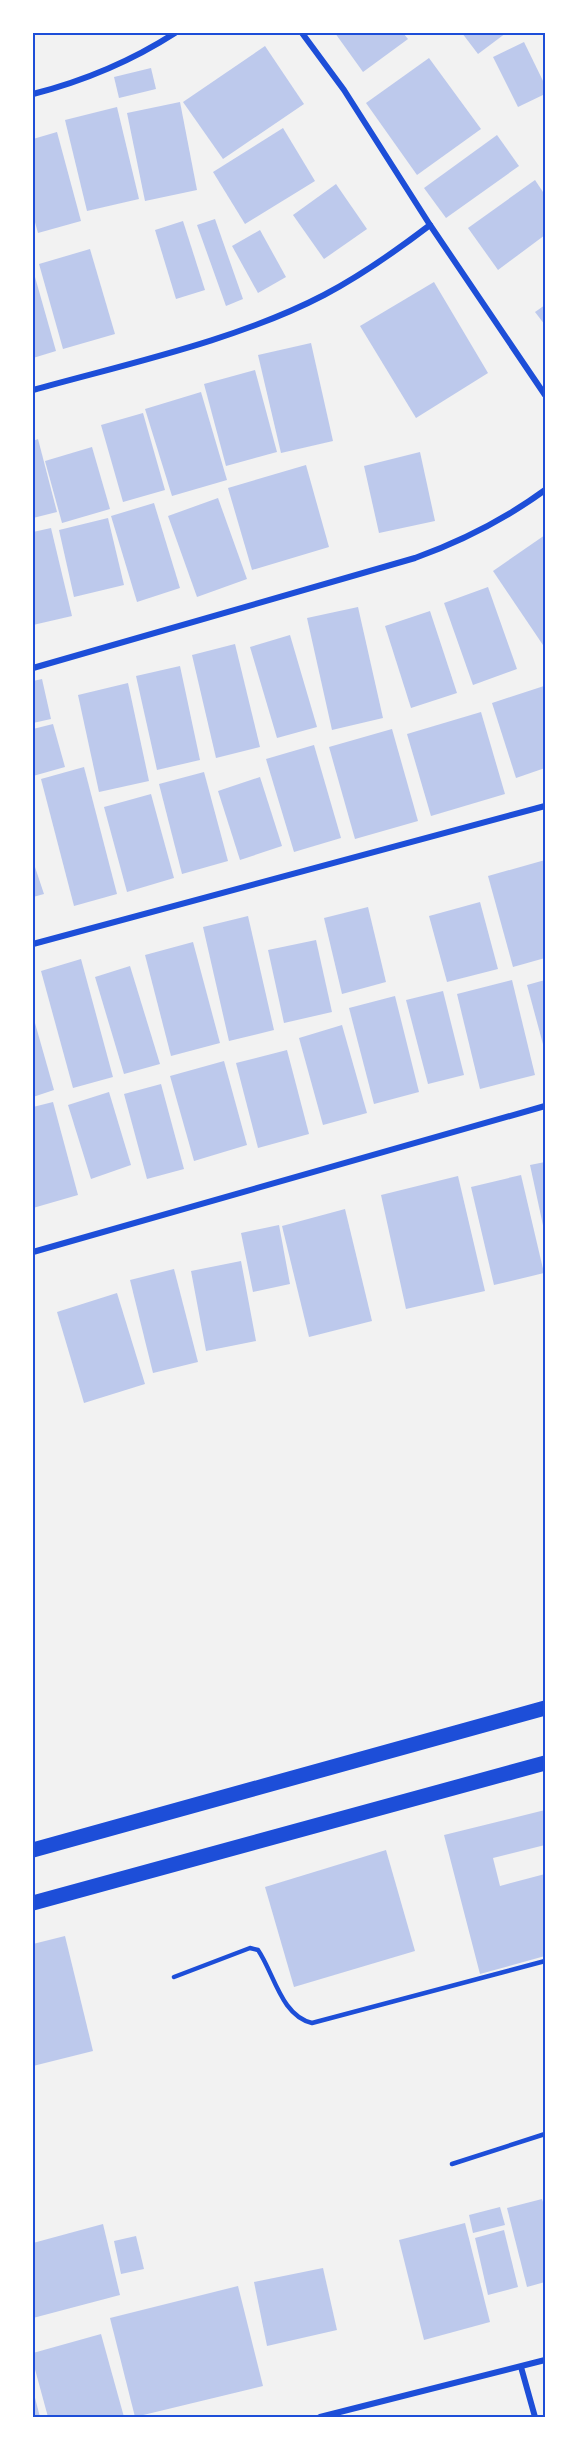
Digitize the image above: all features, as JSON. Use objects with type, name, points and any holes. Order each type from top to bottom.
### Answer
[{"type":"main road","points":[[33,1850],[545,1708]]},
{"type":"main road","points":[[33,1903],[545,1763]]},
{"type":"street","points":[[33,94],[73,84],[109,70],[175,33]]},
{"type":"street","points":[[302,33],[344,90],[430,225],[545,395]]},
{"type":"street","points":[[33,390],[256,325],[322,296],[377,265],[430,225]]},
{"type":"street","points":[[33,668],[415,558],[458,543],[496,522],[545,490]]},
{"type":"street","points":[[33,944],[545,806]]},
{"type":"street","points":[[33,1252],[545,1106]]},
{"type":"street","points":[[320,2417],[545,2360]]},
{"type":"street","points":[[521,2367],[535,2417]]},
{"type":"lane","points":[[174,1977],[250,1948],[258,1950],[291,2012],[300,2020],[312,2023],[545,1961]]},
{"type":"lane","points":[[452,2164],[545,2134]]},
{"type":"building","points":[[335,33],[403,33],[408,39],[363,72]]},
{"type":"building","points":[[462,33],[506,33],[478,54]]},
{"type":"building","points":[[524,42],[545,85],[545,94],[518,107],[493,57]]},
{"type":"building","points":[[265,46],[304,104],[223,159],[183,102]]},
{"type":"building","points":[[429,58],[481,129],[417,175],[366,103]]},
{"type":"building","points":[[151,68],[156,89],[119,98],[114,77]]},
{"type":"building","points":[[180,102],[197,190],[145,201],[127,113]]},
{"type":"building","points":[[117,107],[139,199],[87,211],[65,120]]},
{"type":"building","points":[[283,128],[315,181],[245,224],[213,172]]},
{"type":"building","points":[[57,132],[81,221],[38,233],[33,215],[33,139]]},
{"type":"building","points":[[497,135],[519,166],[446,218],[424,188]]},
{"type":"building","points":[[535,180],[545,195],[545,235],[498,270],[468,228]]},
{"type":"building","points":[[336,184],[367,229],[324,259],[293,215]]},
{"type":"building","points":[[215,219],[243,299],[226,306],[197,225]]},
{"type":"building","points":[[183,221],[205,290],[176,299],[155,230]]},
{"type":"building","points":[[260,230],[286,277],[258,293],[232,246]]},
{"type":"building","points":[[90,249],[115,334],[63,349],[39,264]]},
{"type":"building","points":[[35,277],[56,351],[33,358],[33,278]]},
{"type":"building","points":[[434,282],[488,373],[416,418],[360,326]]},
{"type":"building","points":[[545,305],[545,325],[535,312]]},
{"type":"building","points":[[311,343],[333,441],[281,453],[258,355]]},
{"type":"building","points":[[255,370],[277,452],[226,466],[204,384]]},
{"type":"building","points":[[201,392],[227,480],[172,496],[145,409]]},
{"type":"building","points":[[143,413],[165,490],[123,502],[101,425]]},
{"type":"building","points":[[38,439],[57,512],[33,518],[33,441]]},
{"type":"building","points":[[92,447],[110,509],[62,523],[45,461]]},
{"type":"building","points":[[420,452],[435,521],[379,533],[364,466]]},
{"type":"building","points":[[306,465],[329,547],[252,570],[228,488]]},
{"type":"building","points":[[218,498],[247,579],[197,597],[168,516]]},
{"type":"building","points":[[154,503],[180,588],[137,602],[111,516]]},
{"type":"building","points":[[108,518],[124,585],[74,597],[59,530]]},
{"type":"building","points":[[51,528],[72,616],[33,625],[33,532]]},
{"type":"building","points":[[545,535],[545,648],[493,571]]},
{"type":"building","points":[[488,587],[517,669],[473,685],[444,603]]},
{"type":"building","points":[[358,607],[383,718],[332,730],[307,618]]},
{"type":"building","points":[[430,611],[457,693],[411,708],[385,626]]},
{"type":"building","points":[[290,635],[317,727],[277,738],[250,647]]},
{"type":"building","points":[[235,644],[260,747],[216,758],[192,655]]},
{"type":"building","points":[[180,666],[200,760],[157,770],[136,676]]},
{"type":"building","points":[[42,679],[51,719],[33,723],[33,681]]},
{"type":"building","points":[[128,683],[149,781],[99,792],[78,695]]},
{"type":"building","points":[[544,686],[545,768],[516,778],[492,703]]},
{"type":"building","points":[[481,712],[505,794],[431,816],[407,734]]},
{"type":"building","points":[[53,724],[65,767],[33,776],[33,729]]},
{"type":"building","points":[[392,729],[418,821],[355,839],[329,747]]},
{"type":"building","points":[[314,745],[341,838],[294,852],[266,759]]},
{"type":"building","points":[[84,767],[117,894],[74,906],[41,779]]},
{"type":"building","points":[[204,772],[228,861],[182,874],[159,784]]},
{"type":"building","points":[[260,777],[282,846],[240,860],[218,791]]},
{"type":"building","points":[[151,794],[174,878],[127,892],[104,807]]},
{"type":"building","points":[[545,860],[545,958],[513,967],[488,876]]},
{"type":"building","points":[[33,861],[44,894],[33,897]]},
{"type":"building","points":[[480,902],[498,969],[447,982],[429,916]]},
{"type":"building","points":[[368,907],[386,982],[342,994],[324,918]]},
{"type":"building","points":[[248,916],[274,1030],[229,1041],[203,927]]},
{"type":"building","points":[[316,940],[332,1012],[284,1023],[268,950]]},
{"type":"building","points":[[193,942],[220,1043],[171,1056],[145,955]]},
{"type":"building","points":[[81,959],[113,1077],[73,1088],[41,971]]},
{"type":"building","points":[[130,966],[160,1064],[124,1074],[95,977]]},
{"type":"building","points":[[512,980],[535,1075],[480,1089],[457,994]]},
{"type":"building","points":[[545,980],[545,1048],[544,1048],[527,985]]},
{"type":"building","points":[[443,991],[464,1075],[428,1084],[406,1000]]},
{"type":"building","points":[[395,996],[419,1092],[374,1104],[349,1008]]},
{"type":"building","points":[[33,1016],[54,1090],[33,1097]]},
{"type":"building","points":[[342,1025],[367,1113],[323,1125],[299,1038]]},
{"type":"building","points":[[287,1050],[309,1134],[258,1148],[236,1063]]},
{"type":"building","points":[[224,1061],[247,1145],[194,1161],[170,1076]]},
{"type":"building","points":[[161,1084],[184,1169],[147,1179],[124,1094]]},
{"type":"building","points":[[109,1092],[131,1165],[91,1179],[68,1105]]},
{"type":"building","points":[[53,1102],[78,1195],[33,1208],[33,1107]]},
{"type":"building","points":[[545,1162],[545,1230],[544,1230],[530,1165]]},
{"type":"building","points":[[521,1175],[544,1273],[494,1285],[471,1187]]},
{"type":"building","points":[[458,1176],[485,1291],[406,1309],[381,1195]]},
{"type":"building","points":[[345,1209],[372,1321],[309,1337],[282,1226]]},
{"type":"building","points":[[279,1225],[290,1284],[253,1292],[241,1233]]},
{"type":"building","points":[[241,1261],[256,1341],[206,1351],[191,1271]]},
{"type":"building","points":[[174,1269],[198,1362],[153,1373],[130,1280]]},
{"type":"building","points":[[117,1293],[145,1384],[84,1403],[57,1312]]},
{"type":"building","points":[[545,1810],[545,1845],[493,1858],[500,1886],[545,1874],[545,1956],[480,1974],[444,1835]]},
{"type":"building","points":[[386,1850],[415,1951],[294,1987],[265,1887]]},
{"type":"building","points":[[65,1936],[93,2051],[33,2066],[33,1944]]},
{"type":"building","points":[[542,2199],[545,2208],[545,2282],[527,2287],[507,2208]]},
{"type":"building","points":[[500,2207],[505,2225],[473,2233],[469,2215]]},
{"type":"building","points":[[465,2223],[490,2322],[424,2340],[399,2240]]},
{"type":"building","points":[[103,2224],[120,2295],[33,2318],[33,2243]]},
{"type":"building","points":[[504,2230],[518,2287],[488,2295],[475,2238]]},
{"type":"building","points":[[136,2236],[144,2269],[121,2274],[114,2241]]},
{"type":"building","points":[[323,2268],[337,2330],[267,2346],[254,2282]]},
{"type":"building","points":[[238,2286],[263,2386],[135,2417],[110,2318]]},
{"type":"building","points":[[101,2334],[124,2417],[48,2417],[33,2362],[33,2353]]},
{"type":"building","points":[[34,2394],[40,2417],[33,2417]]}]
